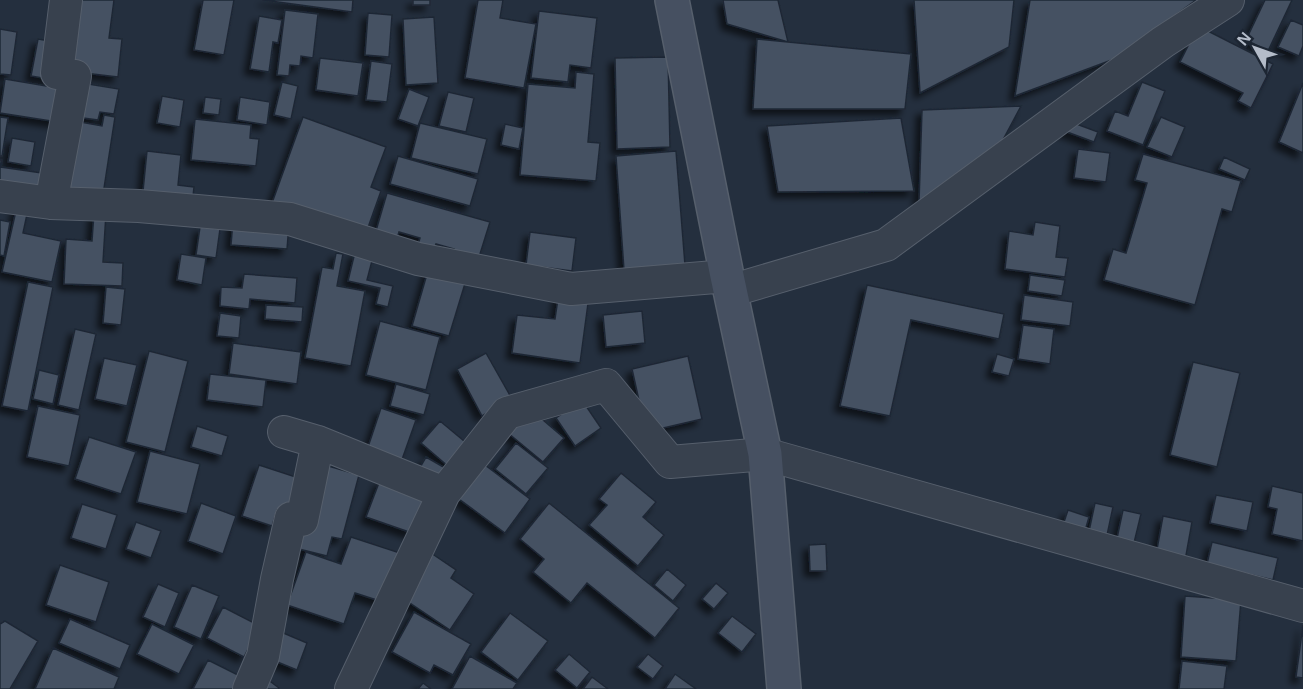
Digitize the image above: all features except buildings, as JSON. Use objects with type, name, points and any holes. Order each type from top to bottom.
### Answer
[{"type":"main road","points":[[672,0],[728,284],[765,454],[784,689]]},
{"type":"street","points":[[51,202],[75,76],[57,73],[66,0]]},
{"type":"street","points":[[0,196],[51,202],[139,206],[290,219],[418,259],[571,289],[728,284],[886,245],[1163,42],[1228,0]]},
{"type":"street","points":[[351,689],[444,493],[507,413],[606,385],[670,462],[765,454],[1303,606]]},
{"type":"street","points":[[284,432],[318,442],[444,493]]},
{"type":"street","points":[[249,689],[263,656],[291,518],[302,520],[318,442]]}]
